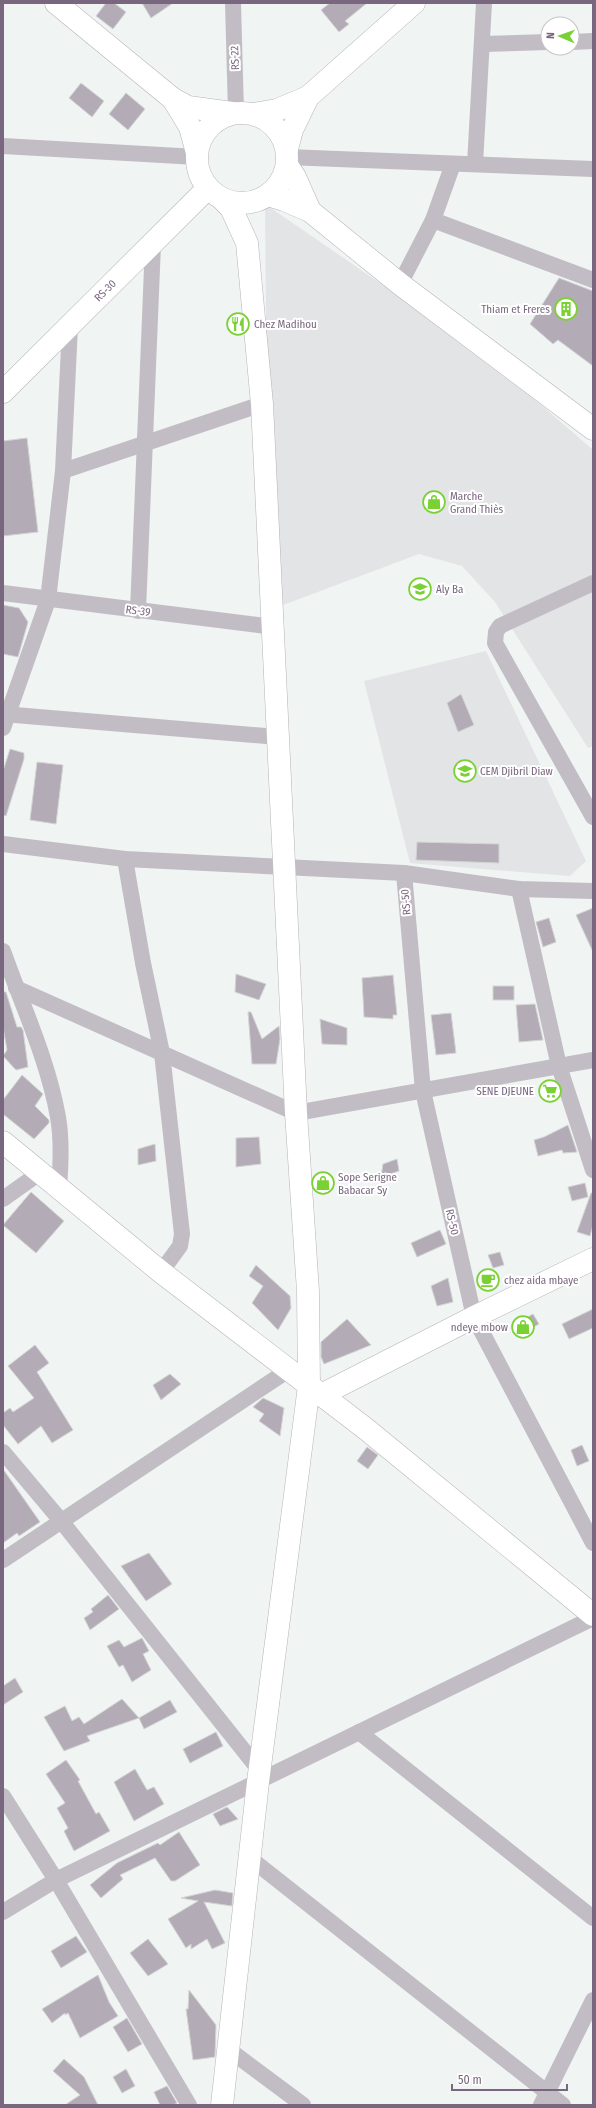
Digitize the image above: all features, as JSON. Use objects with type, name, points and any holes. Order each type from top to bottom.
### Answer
[{"type":"street","points":[[56,3],[173,99],[188,107],[266,119],[276,127],[283,137],[287,157],[310,211]]},
{"type":"street","name":"RS-22","points":[[233,3],[241,114]]},
{"type":"street","points":[[197,155],[200,139],[208,127],[219,118],[277,110],[308,96],[414,3]]},
{"type":"street","points":[[475,164],[483,44],[484,3]]},
{"type":"street","points":[[580,42],[593,41]]},
{"type":"street","points":[[483,44],[540,42]]},
{"type":"street","points":[[215,194],[234,203],[246,203],[263,198],[277,187],[284,177],[292,130],[308,96]]},
{"type":"street","points":[[173,99],[190,127],[197,155],[198,168],[215,194],[230,208],[247,242],[262,404],[274,627],[296,1113],[315,1390],[259,1777],[251,1859],[222,2105]]},
{"type":"street","points":[[3,146],[197,155]]},
{"type":"street","points":[[287,157],[593,169]]},
{"type":"street","points":[[400,284],[433,220],[453,164]]},
{"type":"street","name":"RS-30","points":[[3,392],[153,244],[215,194]]},
{"type":"street","points":[[263,198],[284,200],[310,211],[400,284],[593,428]]},
{"type":"street","points":[[247,242],[263,198]]},
{"type":"street","points":[[433,220],[593,280]]},
{"type":"street","points":[[138,611],[153,244]]},
{"type":"street","points":[[70,326],[63,471],[48,600],[5,719],[278,737]]},
{"type":"street","points":[[63,471],[262,404]]},
{"type":"street","points":[[593,583],[500,626],[496,632],[496,643],[593,817]]},
{"type":"street","name":"RS-39","points":[[3,593],[48,600],[274,627]]},
{"type":"street","points":[[3,844],[125,859],[404,873],[519,889],[593,891]]},
{"type":"street","points":[[125,859],[143,963],[162,1053],[182,1234],[180,1246],[161,1272]]},
{"type":"street","name":"RS-50","points":[[404,873],[423,1091],[474,1317],[593,1543]]},
{"type":"street","points":[[519,889],[559,1066],[593,1170]]},
{"type":"street","points":[[3,951],[50,1082],[58,1118],[61,1153],[59,1187]]},
{"type":"street","points":[[16,988],[296,1113],[593,1060]]},
{"type":"street","points":[[3,1142],[161,1272],[366,1429],[593,1615]]},
{"type":"street","points":[[3,1199],[41,1172]]},
{"type":"street","points":[[315,1390],[474,1317],[593,1259]]},
{"type":"street","points":[[3,1560],[290,1370]]},
{"type":"street","points":[[3,1452],[62,1522],[259,1777]]},
{"type":"street","points":[[3,1912],[56,1880],[259,1777],[359,1732],[593,1618]]},
{"type":"street","points":[[359,1732],[593,1918]]},
{"type":"street","points":[[3,1796],[56,1880],[189,2105]]},
{"type":"street","points":[[251,1859],[544,2099],[562,2105]]},
{"type":"street","points":[[544,2099],[593,2000]]},
{"type":"street","points":[[228,2049],[303,2105]]},
{"type":"shaded area","name":"Marche Grand Thiès","points":[[265,204],[479,351],[593,450],[593,746],[588,748],[495,602],[462,566],[419,554],[283,605],[267,416]]},
{"type":"shaded area","name":"CEM Djibril Diaw","points":[[486,651],[586,861],[570,876],[410,863],[364,681]]},
{"type":"building","points":[[106,3],[114,3],[126,12],[113,29],[96,16]]},
{"type":"building","points":[[142,3],[173,3],[151,18]]},
{"type":"building","points":[[330,3],[367,3],[345,21],[349,24],[339,32],[321,10]]},
{"type":"building","points":[[81,83],[104,101],[92,117],[69,98]]},
{"type":"building","points":[[126,93],[145,109],[128,130],[109,114]]},
{"type":"building","name":"Thiam et Freres","points":[[559,278],[593,291],[593,366],[558,340],[553,344],[530,324]]},
{"type":"building","points":[[27,438],[38,532],[3,536],[3,441]]},
{"type":"building","points":[[3,605],[19,608],[28,622],[18,657],[3,654]]},
{"type":"building","points":[[461,694],[474,725],[458,732],[447,703]]},
{"type":"building","points":[[10,749],[24,753],[24,759],[6,816],[3,815],[3,771]]},
{"type":"building","points":[[37,762],[63,765],[56,824],[30,820]]},
{"type":"building","points":[[417,842],[499,844],[499,863],[416,860]]},
{"type":"building","points":[[593,908],[593,952],[576,915]]},
{"type":"building","points":[[549,918],[556,942],[543,947],[536,922]]},
{"type":"building","points":[[236,974],[266,984],[259,1000],[235,992]]},
{"type":"building","points":[[393,975],[397,1015],[393,1015],[393,1019],[364,1017],[362,978]]},
{"type":"building","points":[[493,986],[514,986],[514,1000],[493,1000]]},
{"type":"building","points":[[3,992],[6,992],[17,1027],[21,1027],[23,1030],[28,1067],[16,1070],[3,1056],[7,1050],[3,1027]]},
{"type":"building","points":[[535,1004],[543,1040],[519,1042],[516,1005]]},
{"type":"building","points":[[248,1012],[251,1012],[262,1039],[279,1026],[280,1039],[276,1064],[252,1064]]},
{"type":"building","points":[[451,1013],[456,1053],[436,1055],[431,1015]]},
{"type":"building","points":[[320,1019],[347,1028],[347,1045],[322,1044]]},
{"type":"building","points":[[22,1075],[43,1094],[35,1106],[49,1120],[49,1123],[34,1139],[3,1114],[3,1100]]},
{"type":"building","points":[[568,1125],[577,1152],[563,1153],[562,1150],[538,1156],[534,1140],[544,1137]]},
{"type":"building","points":[[259,1137],[261,1164],[236,1167],[236,1138]]},
{"type":"building","points":[[155,1144],[156,1161],[138,1165],[138,1149]]},
{"type":"building","points":[[397,1159],[399,1171],[381,1177],[383,1164]]},
{"type":"building","points":[[585,1183],[588,1197],[572,1201],[568,1187]]},
{"type":"building","points":[[31,1192],[64,1221],[36,1253],[3,1225]]},
{"type":"building","points":[[591,1193],[593,1193],[593,1225],[590,1236],[577,1232]]},
{"type":"building","points":[[440,1230],[446,1244],[417,1257],[411,1243]]},
{"type":"building","points":[[500,1252],[504,1265],[493,1268],[488,1255]]},
{"type":"building","points":[[256,1265],[290,1296],[291,1308],[278,1330],[252,1303],[263,1286],[249,1276]]},
{"type":"building","points":[[448,1278],[453,1302],[437,1306],[431,1286]]},
{"type":"building","points":[[593,1309],[593,1328],[569,1339],[562,1324]]},
{"type":"building","points":[[533,1314],[539,1324],[519,1335],[513,1325]]},
{"type":"building","points":[[347,1319],[371,1345],[324,1364],[321,1357],[321,1342]]},
{"type":"building","points":[[35,1345],[49,1363],[37,1372],[73,1430],[52,1443],[41,1426],[18,1444],[3,1425],[3,1413],[10,1408],[13,1412],[34,1398],[8,1366]]},
{"type":"building","points":[[170,1374],[181,1384],[161,1400],[153,1385]]},
{"type":"building","points":[[263,1398],[284,1408],[280,1436],[259,1421],[264,1414],[253,1407]]},
{"type":"building","points":[[582,1445],[589,1461],[577,1466],[571,1450]]},
{"type":"building","points":[[367,1447],[378,1455],[368,1469],[357,1461]]},
{"type":"building","points":[[3,1469],[40,1522],[19,1536],[17,1533],[3,1543]]},
{"type":"building","points":[[149,1553],[172,1584],[146,1601],[121,1566]]},
{"type":"building","points":[[108,1595],[119,1609],[90,1630],[84,1618],[93,1612],[91,1609]]},
{"type":"building","points":[[142,1638],[149,1651],[143,1654],[151,1670],[132,1682],[123,1665],[119,1667],[107,1646],[119,1640],[124,1647]]},
{"type":"building","points":[[15,1678],[23,1692],[3,1705],[3,1686]]},
{"type":"building","points":[[122,1699],[139,1718],[87,1736],[90,1741],[64,1751],[44,1717],[65,1706],[72,1721],[79,1717],[84,1724]]},
{"type":"building","points":[[170,1700],[177,1712],[144,1729],[139,1718]]},
{"type":"building","points":[[216,1732],[223,1746],[190,1763],[183,1749]]},
{"type":"building","points":[[66,1760],[80,1780],[78,1781],[96,1814],[99,1812],[110,1831],[74,1851],[64,1831],[68,1828],[57,1808],[65,1803],[46,1774]]},
{"type":"building","points":[[135,1769],[147,1790],[154,1787],[164,1804],[134,1821],[114,1782]]},
{"type":"building","points":[[227,1807],[238,1819],[220,1826],[213,1814]]},
{"type":"building","points":[[179,1832],[200,1865],[175,1881],[171,1881],[155,1858],[120,1875],[123,1879],[101,1898],[90,1885],[117,1863],[158,1843],[160,1845]]},
{"type":"building","points":[[215,1890],[233,1893],[232,1906],[204,1902],[225,1943],[212,1949],[207,1939],[191,1949],[191,1944],[186,1948],[168,1919],[198,1901],[181,1898]]},
{"type":"building","points":[[76,1936],[87,1952],[61,1968],[51,1951]]},
{"type":"building","points":[[148,1939],[168,1964],[148,1976],[130,1953]]},
{"type":"building","points":[[98,1975],[109,2002],[118,2016],[80,2038],[68,2013],[65,2015],[65,2013],[52,2023],[42,2009]]},
{"type":"building","points":[[189,1990],[216,2025],[215,2057],[193,2060],[186,2009],[188,2009]]},
{"type":"building","points":[[127,2018],[142,2044],[128,2052],[113,2027]]},
{"type":"building","points":[[64,2059],[84,2077],[98,2105],[65,2105],[80,2095],[53,2071]]},
{"type":"building","points":[[126,2069],[135,2086],[122,2093],[113,2077]]},
{"type":"building","points":[[167,2086],[177,2103],[173,2105],[160,2105],[154,2092]]},
{"type":"place","name":"Thiam et Freres","points":[[566,309]]},
{"type":"place","name":"Chez Madihou","points":[[238,324]]},
{"type":"place","name":"Marche Grand Thiès","points":[[434,502]]},
{"type":"place","name":"Aly Ba","points":[[420,589]]},
{"type":"place","name":"CEM Djibril Diaw","points":[[465,771]]},
{"type":"place","name":"SENE DJEUNE","points":[[550,1091]]},
{"type":"place","name":"Sope Serigne Babacar Sy","points":[[323,1183]]},
{"type":"place","name":"chez aida mbaye","points":[[488,1280]]},
{"type":"place","name":"ndeye mbow","points":[[523,1327]]}]
